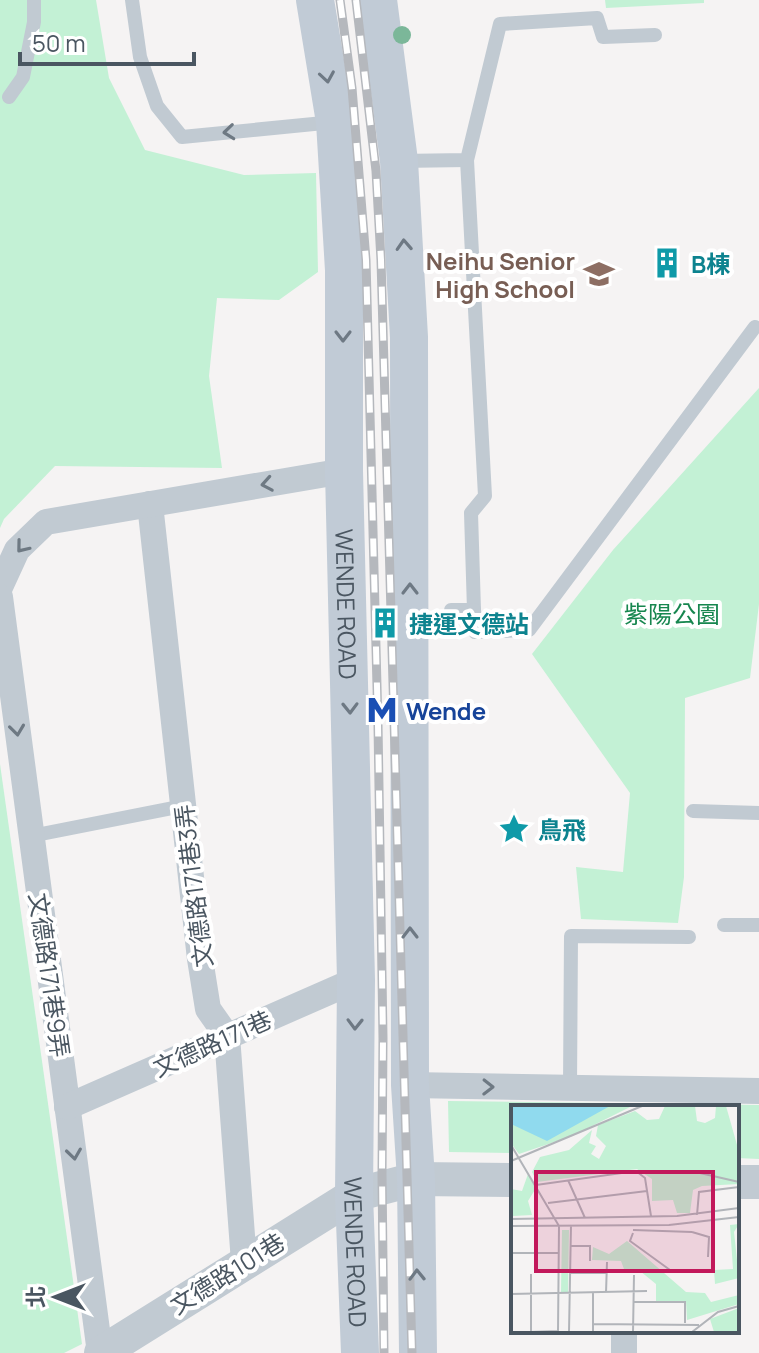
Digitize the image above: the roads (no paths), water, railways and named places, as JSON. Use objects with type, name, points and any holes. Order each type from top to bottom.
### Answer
[{"type":"main road","name":"WENDE ROAD","points":[[315,0],[335,122],[344,270],[344,471],[356,980],[354,1195],[360,1353]]},
{"type":"main road","points":[[378,0],[399,161],[409,337],[410,1085],[416,1179],[418,1353]]},
{"type":"street","points":[[0,587],[17,550],[46,522],[344,471]]},
{"type":"street","name":"文德路171巷3弄","points":[[150,504],[208,1009],[227,1036],[244,1262]]},
{"type":"street","name":"文德路171巷9弄","points":[[0,597],[101,1353]]},
{"type":"street","name":"文德路171巷","points":[[67,1107],[356,980]]},
{"type":"street","points":[[410,1085],[759,1091]]},
{"type":"street","name":"文德路101巷","points":[[101,1353],[354,1195],[416,1179],[511,1180]]},
{"type":"lane","points":[[9,97],[23,77],[34,22],[34,0]]},
{"type":"lane","points":[[132,0],[140,57],[157,106],[182,137],[335,122]]},
{"type":"lane","points":[[655,35],[603,37],[597,18],[500,24],[467,160],[485,496],[471,513],[475,632],[529,630],[755,327]]},
{"type":"lane","points":[[399,161],[467,160]]},
{"type":"lane","points":[[451,610],[474,610]]},
{"type":"lane","points":[[31,836],[183,806]]},
{"type":"lane","points":[[693,811],[759,813]]},
{"type":"lane","points":[[724,925],[759,925]]},
{"type":"lane","points":[[570,1088],[571,936],[689,937]]},
{"type":"railway","points":[[340,0],[352,88],[366,260],[378,725],[384,1353]]},
{"type":"railway","points":[[356,0],[376,171],[381,260],[412,1353]]},
{"type":"place","name":"B棟","points":[[667,263]]},
{"type":"place","name":"Neihu Senior High School","points":[[599,274]]},
{"type":"place","name":"捷運文德站","points":[[385,623]]},
{"type":"place","name":"Wende","points":[[382,710]]},
{"type":"place","name":"鳥飛","points":[[514,829]]},
{"type":"park label","name":"紫陽公園","points":[[672,613]]}]
